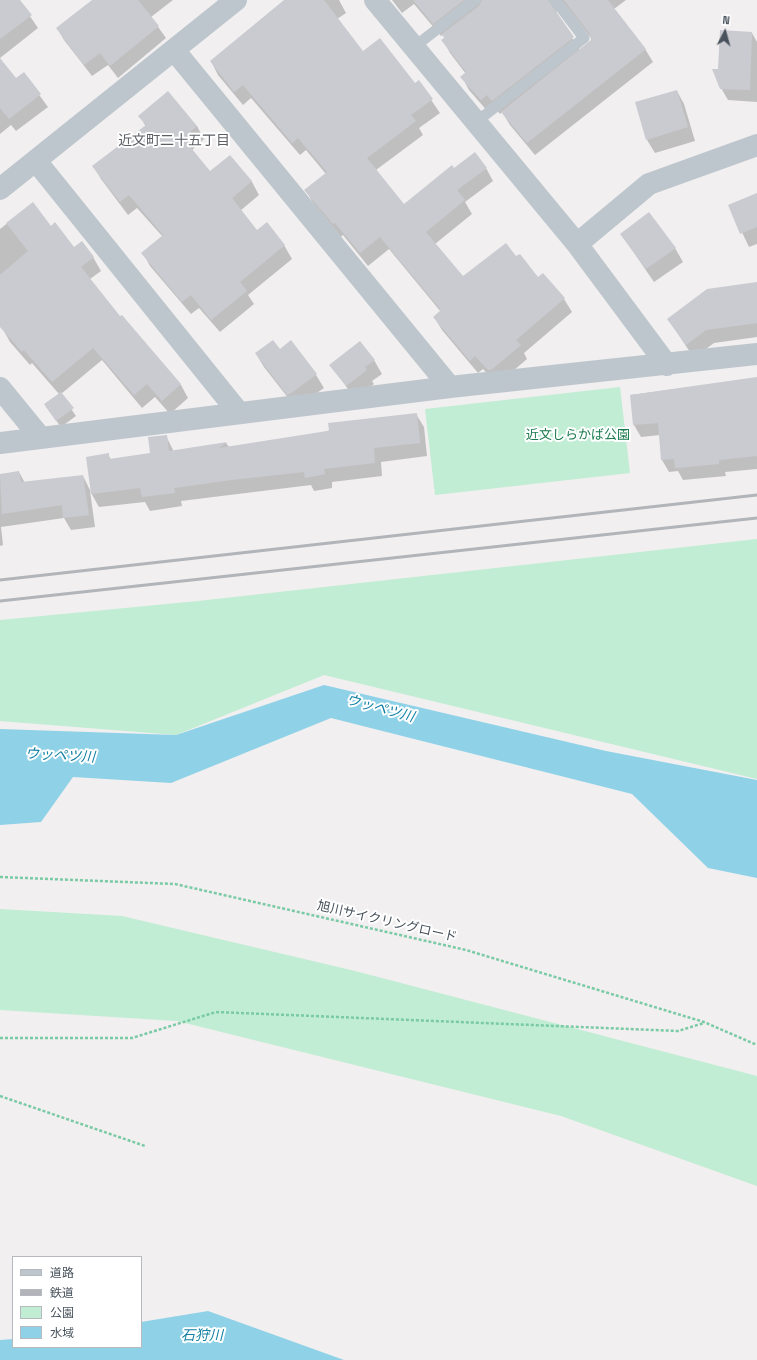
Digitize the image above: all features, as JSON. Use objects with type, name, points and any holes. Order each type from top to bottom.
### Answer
[{"type":"street","points":[[0,189],[236,0]]},
{"type":"street","points":[[375,0],[578,244],[667,365]]},
{"type":"street","points":[[174,50],[450,387]]},
{"type":"street","points":[[578,244],[649,184],[757,145]]},
{"type":"street","points":[[36,161],[239,413]]},
{"type":"street","points":[[0,443],[450,387],[667,365],[757,354]]},
{"type":"street","points":[[0,388],[40,437]]},
{"type":"lane","points":[[414,47],[475,0]]},
{"type":"lane","points":[[476,122],[584,38],[555,0]]},
{"type":"path","name":"旭川サイクリングロード","points":[[0,877],[175,884],[466,950],[704,1022],[757,1045]]},
{"type":"path","points":[[0,1038],[132,1038],[216,1012],[678,1031],[704,1022]]},
{"type":"path","points":[[0,1096],[145,1146]]},
{"type":"green space","name":"近文しらかば公園","points":[[620,387],[630,473],[435,495],[425,409]]},
{"type":"green space","points":[[757,539],[757,779],[324,675],[176,735],[0,721],[0,620],[198,601]]},
{"type":"green space","points":[[0,909],[122,916],[355,971],[757,1076],[757,1186],[561,1116],[177,1021],[0,1010]]},
{"type":"water","name":"ウッペツ川","points":[[324,685],[606,751],[757,780],[757,878],[708,868],[632,794],[331,718],[171,783],[73,777],[41,822],[0,825],[0,729],[176,735]]},
{"type":"water","name":"石狩川","points":[[208,1311],[344,1360],[0,1360],[0,1340],[12,1339],[12,1348],[142,1348],[142,1322]]},
{"type":"building","points":[[0,0],[20,0],[32,15],[0,39]]},
{"type":"building","points":[[92,0],[138,0],[159,26],[110,66],[100,53],[84,65],[56,28]]},
{"type":"building","points":[[284,0],[324,0],[363,51],[380,38],[415,83],[419,80],[433,99],[411,115],[416,121],[367,158],[404,204],[452,165],[454,168],[475,152],[487,168],[457,190],[465,200],[426,232],[463,276],[506,243],[516,256],[520,254],[538,277],[543,273],[565,298],[516,340],[521,345],[491,370],[488,370],[475,356],[470,361],[433,317],[441,310],[380,237],[360,253],[335,223],[333,224],[304,190],[327,172],[298,138],[292,143],[243,85],[234,92],[210,61]]},
{"type":"building","points":[[413,0],[464,0],[433,24]]},
{"type":"building","points":[[482,0],[548,0],[574,37],[492,101],[487,95],[481,100],[460,77],[466,72],[441,40],[444,38],[442,34],[479,6]]},
{"type":"building","points":[[564,0],[608,0],[646,49],[527,143],[501,112],[591,40],[590,34]]},
{"type":"building","points":[[720,30],[752,32],[750,90],[720,89],[712,69],[718,69]]},
{"type":"building","points":[[0,58],[16,78],[24,72],[41,94],[9,119],[0,108]]},
{"type":"building","points":[[677,90],[688,127],[646,140],[635,102]]},
{"type":"building","points":[[168,91],[197,126],[183,138],[210,171],[230,155],[252,181],[232,198],[257,230],[267,222],[285,245],[240,282],[247,291],[211,320],[191,295],[182,302],[141,253],[163,235],[129,195],[120,202],[92,166],[146,125],[138,116]]},
{"type":"building","points":[[757,193],[757,227],[740,234],[728,205]]},
{"type":"building","points":[[33,202],[51,226],[55,222],[74,247],[82,241],[94,257],[81,267],[120,316],[122,315],[181,384],[162,401],[147,384],[134,395],[93,348],[52,382],[24,350],[22,352],[0,327],[0,275],[28,251],[6,223]]},
{"type":"building","points":[[649,212],[676,248],[646,269],[620,234]]},
{"type":"building","points":[[757,282],[757,323],[706,330],[686,345],[667,319],[707,289]]},
{"type":"building","points":[[273,340],[280,349],[291,340],[317,374],[287,395],[255,353]]},
{"type":"building","points":[[360,341],[375,360],[365,367],[367,370],[346,386],[329,365]]},
{"type":"building","points":[[757,377],[757,456],[719,460],[719,464],[675,468],[674,459],[661,460],[658,423],[633,425],[630,395]]},
{"type":"building","points":[[61,392],[74,408],[56,421],[44,404]]},
{"type":"building","points":[[417,413],[420,443],[374,448],[375,463],[324,469],[325,474],[305,478],[304,472],[231,480],[174,488],[175,493],[142,497],[140,488],[91,494],[86,457],[109,453],[109,459],[150,453],[148,437],[167,435],[169,451],[227,442],[219,448],[327,431],[329,430],[328,423]]},
{"type":"building","points":[[19,471],[21,482],[83,475],[89,515],[63,518],[62,505],[2,514],[0,474]]},
{"type":"railway","points":[[0,580],[757,495]]},
{"type":"railway","points":[[0,601],[757,518]]},
{"type":"district","name":"近文町二十五丁目","points":[[174,141]]}]
